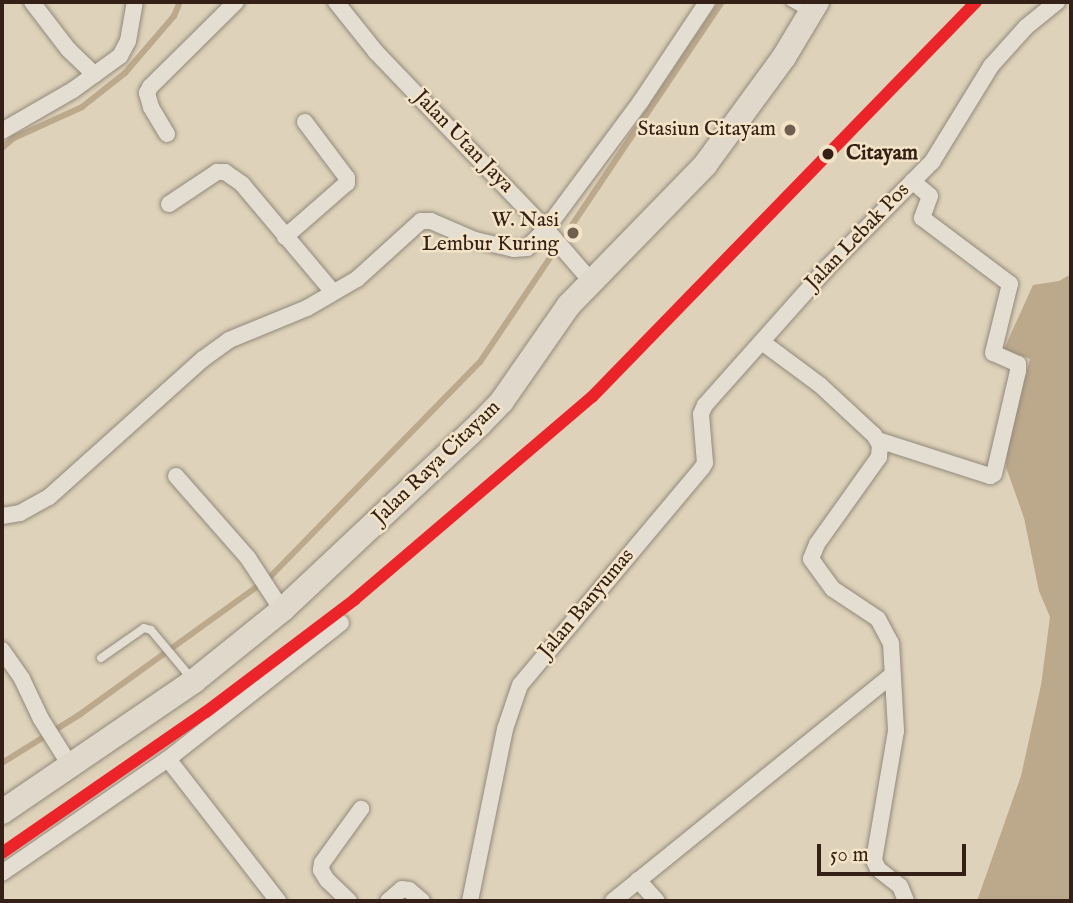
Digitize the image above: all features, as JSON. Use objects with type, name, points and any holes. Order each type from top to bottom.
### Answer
[{"type":"main road","name":"Jalan Raya Citayam","points":[[3,807],[66,758],[194,681],[502,401],[569,305],[584,273],[705,165],[784,57],[806,5]]},
{"type":"street","points":[[32,2],[68,48],[95,75]]},
{"type":"street","points":[[3,126],[95,75],[120,56],[128,41],[135,2]]},
{"type":"street","points":[[167,134],[151,107],[147,93],[150,87],[236,2]]},
{"type":"street","name":"Jalan Utan Jaya","points":[[336,2],[376,52],[551,234],[584,273]]},
{"type":"street","points":[[2,516],[20,513],[50,498],[203,359],[229,340],[307,308],[333,292],[376,263],[421,220],[431,221],[475,240],[514,249],[527,248],[551,234],[707,2]]},
{"type":"street","name":"Jalan Lebak Pos","points":[[762,342],[827,269],[932,162],[991,66],[1026,27],[1057,2]]},
{"type":"street","points":[[285,236],[347,183],[347,178],[305,122]]},
{"type":"street","points":[[169,204],[217,172],[225,172],[242,184],[333,292]]},
{"type":"street","points":[[762,342],[820,385],[878,440],[990,476],[994,474],[1018,370],[1018,364],[993,353],[1010,284],[922,218],[930,196],[912,181]]},
{"type":"street","name":"Jalan Banyumas","points":[[470,901],[505,729],[520,685],[702,468],[705,463],[702,410],[762,342]]},
{"type":"street","points":[[878,440],[878,457],[817,544],[811,559],[833,589],[869,611],[884,626],[891,643],[896,731],[874,860],[878,870],[900,886],[906,901]]},
{"type":"street","points":[[176,476],[248,558],[277,603]]},
{"type":"street","points":[[2,873],[168,759],[341,623]]},
{"type":"street","points":[[2,650],[22,679],[41,719],[66,758]]},
{"type":"street","points":[[613,901],[892,674]]},
{"type":"street","points":[[168,759],[278,901]]},
{"type":"street","points":[[349,901],[327,880],[321,870],[322,863],[361,809]]},
{"type":"street","points":[[638,880],[657,901]]},
{"type":"street","points":[[388,901],[402,889],[409,890],[422,901]]},
{"type":"lane","points":[[101,658],[145,628],[160,638],[194,681]]},
{"type":"shaded area","points":[[1071,274],[1071,901],[977,901],[1021,776],[1041,685],[1050,617],[1039,591],[1024,518],[1006,467],[1007,446],[1030,359],[1004,349],[1033,285],[1059,281]]},
{"type":"waterway","points":[[2,148],[14,138],[82,107],[125,73],[174,16],[180,2]]},
{"type":"waterway","points":[[2,763],[79,715],[269,578],[480,362],[722,2]]},
{"type":"transit line","points":[[2,853],[206,712],[354,600],[592,397],[976,2]]},
{"type":"place","name":"Stasiun Citayam","points":[[790,130]]},
{"type":"place","name":"Citayam","points":[[828,154]]},
{"type":"place","name":"W. Nasi Lembur Kuring","points":[[573,233]]}]
